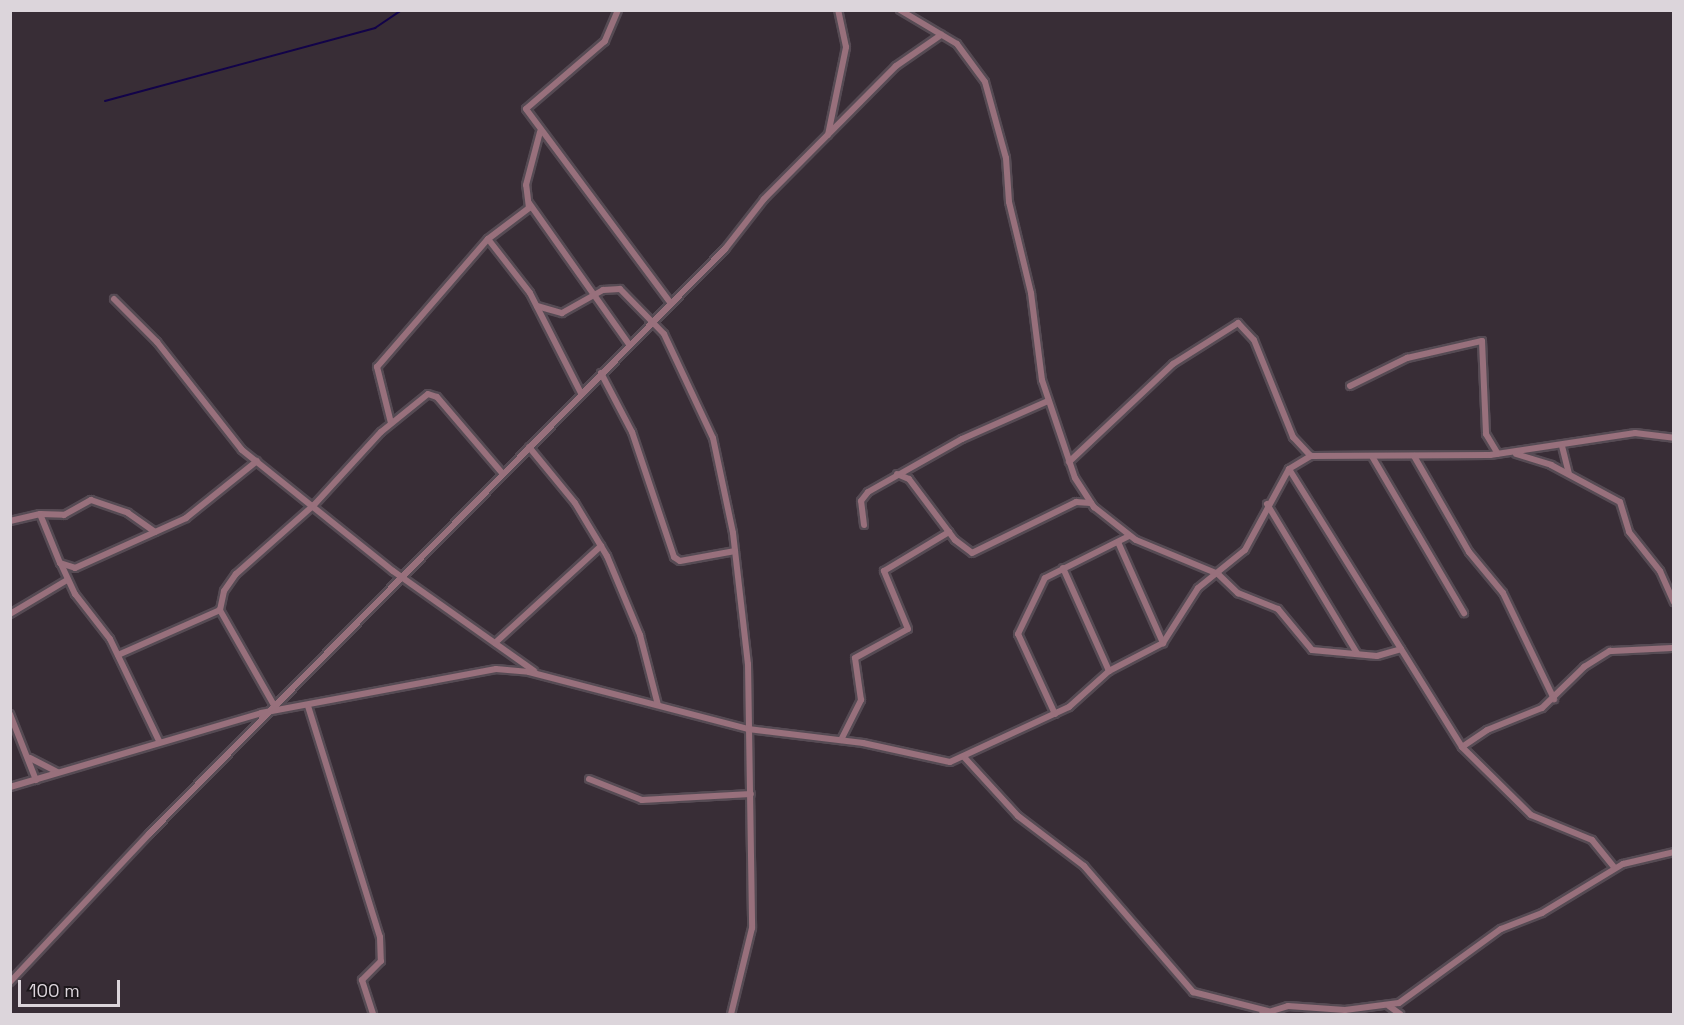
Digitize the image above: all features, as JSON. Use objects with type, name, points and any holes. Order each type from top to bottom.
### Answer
[{"type":"street","points":[[618,10],[605,41],[583,64],[527,104],[540,132],[669,302]]},
{"type":"street","points":[[827,137],[846,47],[838,10]]},
{"type":"street","points":[[900,10],[961,48],[982,75],[999,131],[1048,400],[1069,462],[1091,504],[1129,536],[1171,559],[1218,574],[1238,593],[1282,612],[1312,650],[1377,656],[1401,649]]},
{"type":"street","points":[[10,982],[273,709],[404,578],[827,137],[914,49],[941,35]]},
{"type":"street","points":[[540,132],[527,178],[530,203],[629,344]]},
{"type":"street","points":[[391,423],[377,367],[488,239],[530,203]]},
{"type":"street","points":[[488,239],[537,306],[581,393]]},
{"type":"street","points":[[537,306],[562,313],[594,295],[620,289],[664,334],[713,438],[735,551],[748,664],[751,794],[747,859],[752,938],[731,1014]]},
{"type":"street","points":[[114,299],[257,461],[404,578],[540,674]]},
{"type":"street","points":[[1069,462],[1173,364],[1239,324],[1254,340],[1293,437],[1311,456]]},
{"type":"street","points":[[1350,386],[1407,358],[1482,341],[1486,434],[1498,454]]},
{"type":"street","points":[[601,373],[632,432],[674,557],[735,551]]},
{"type":"street","points":[[273,709],[220,610],[224,591],[236,574],[314,505],[391,423],[425,396],[434,395],[504,474]]},
{"type":"street","points":[[864,525],[864,497],[897,474],[1048,400]]},
{"type":"street","points":[[10,787],[273,709],[308,706],[464,672],[513,669],[540,674],[748,729],[841,740],[929,761],[964,757],[1055,714],[1109,671],[1163,643],[1198,588],[1245,550],[1267,504],[1289,470],[1311,456],[1373,458],[1498,454],[1635,433],[1674,438]]},
{"type":"street","points":[[1562,446],[1569,474]]},
{"type":"street","points":[[529,447],[575,503],[601,546],[640,635],[658,705]]},
{"type":"street","points":[[1513,453],[1569,474],[1620,502],[1629,532],[1660,571],[1674,602]]},
{"type":"street","points":[[1414,456],[1469,552],[1503,593],[1554,699]]},
{"type":"street","points":[[1373,458],[1464,614]]},
{"type":"street","points":[[60,563],[75,568],[198,510],[257,461]]},
{"type":"street","points":[[1289,470],[1462,747],[1531,815],[1592,840],[1615,868]]},
{"type":"street","points":[[897,474],[909,479],[965,550],[976,553],[1076,502],[1091,504]]},
{"type":"street","points":[[10,520],[40,514],[64,515],[91,500],[128,513],[155,532]]},
{"type":"street","points":[[1267,504],[1358,653]]},
{"type":"street","points":[[40,514],[67,580],[118,655],[160,744]]},
{"type":"street","points":[[841,740],[861,700],[855,658],[908,629],[885,569],[949,532]]},
{"type":"street","points":[[1055,714],[1018,637],[1042,582],[1063,568],[1129,536]]},
{"type":"street","points":[[1118,542],[1163,643]]},
{"type":"street","points":[[495,643],[601,546]]},
{"type":"street","points":[[1063,568],[1109,671]]},
{"type":"street","points":[[10,614],[67,580]]},
{"type":"street","points":[[118,655],[220,610]]},
{"type":"street","points":[[1462,747],[1554,699],[1584,667],[1610,651],[1674,648]]},
{"type":"street","points":[[308,706],[380,937],[381,961],[362,980],[373,1014]]},
{"type":"street","points":[[10,714],[29,757],[36,780]]},
{"type":"street","points":[[29,757],[47,770],[62,772]]},
{"type":"street","points":[[964,757],[1018,816],[1084,866],[1193,992],[1265,1013],[1288,1006],[1389,1006],[1501,929],[1542,913],[1615,868],[1674,852]]},
{"type":"street","points":[[589,779],[642,800],[751,794]]},
{"type":"street","points":[[1389,1006],[1400,1014]]},
{"type":"waterway","points":[[105,101],[375,28],[402,10]]}]
